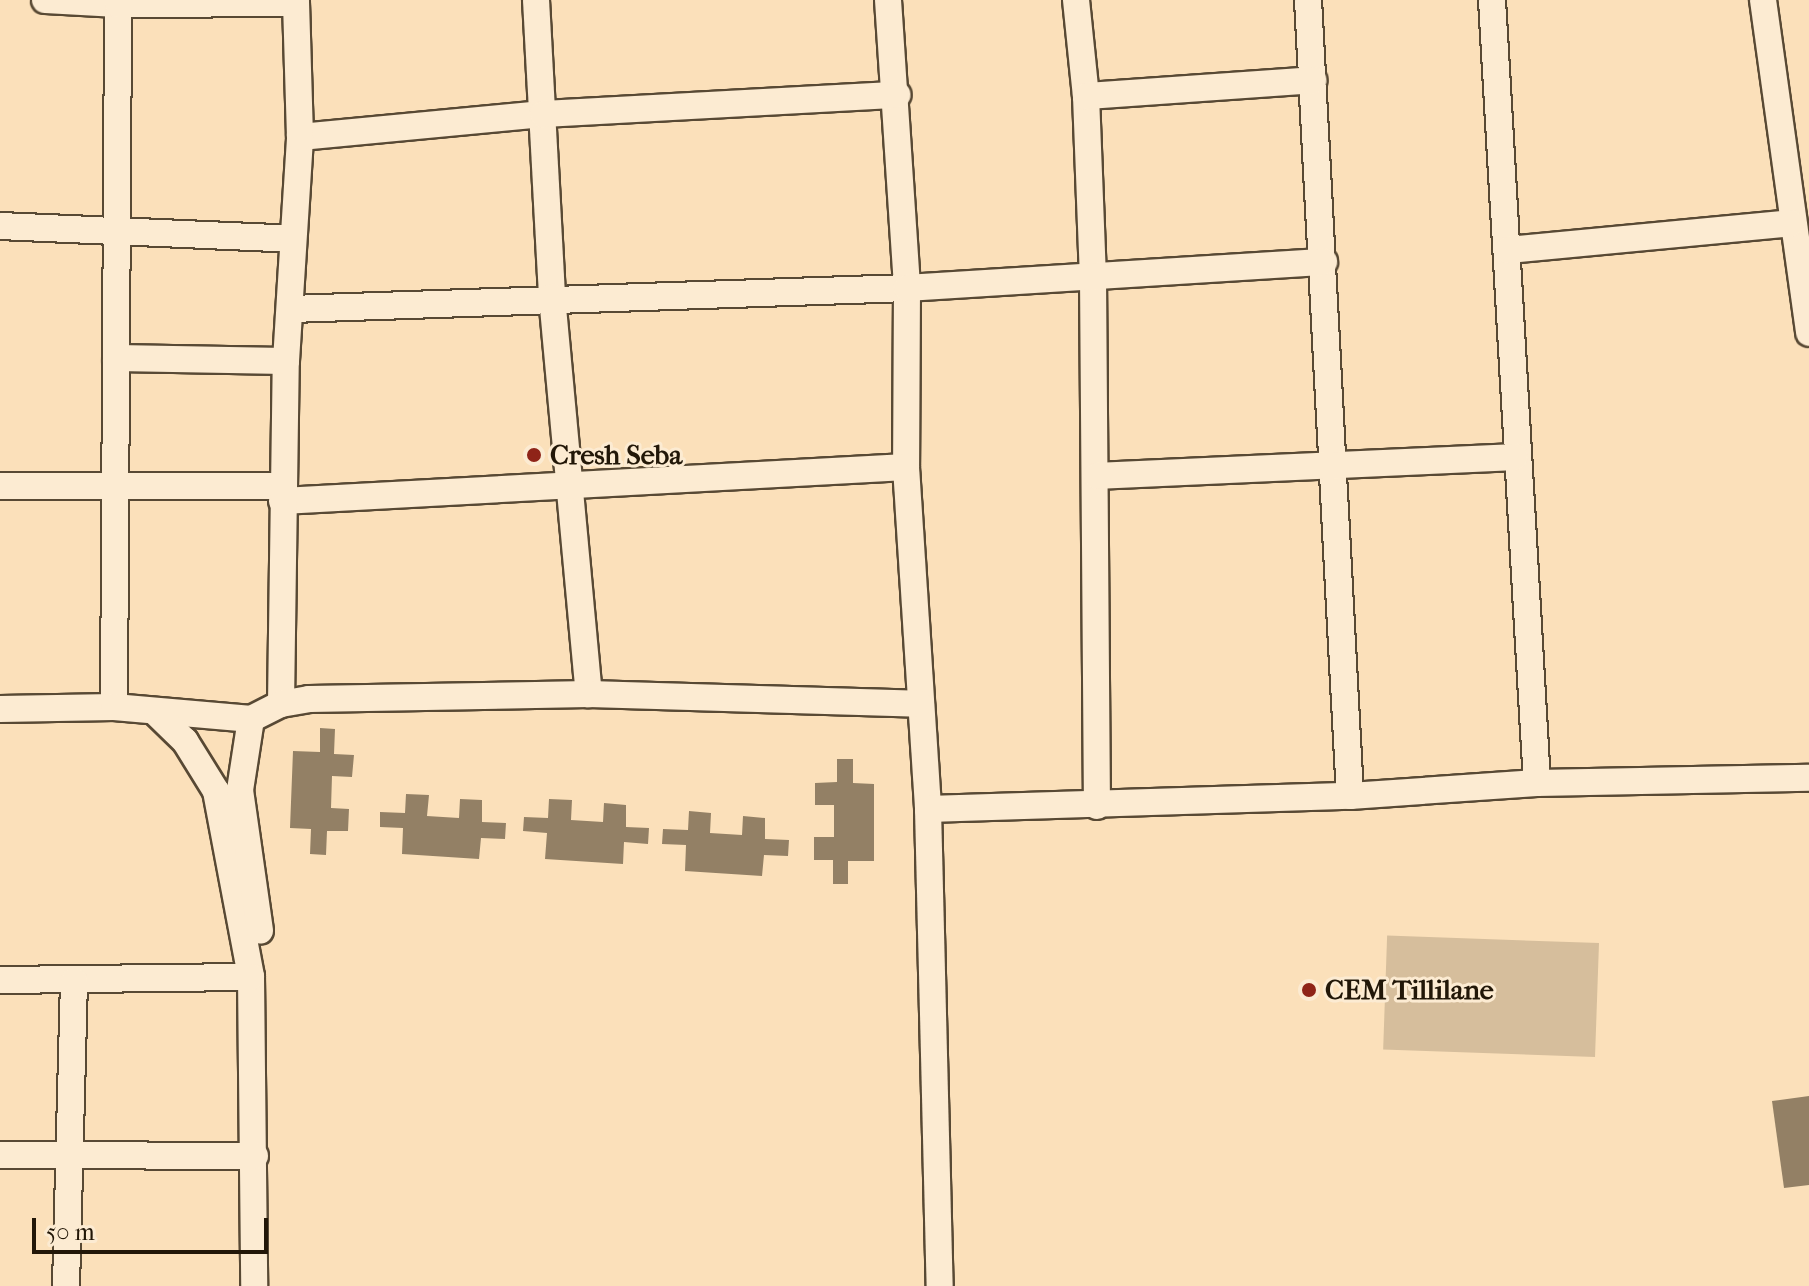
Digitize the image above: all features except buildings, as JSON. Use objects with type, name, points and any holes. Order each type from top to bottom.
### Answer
[{"type":"street","points":[[45,0],[118,4],[296,1],[300,137],[286,361],[281,704]]},
{"type":"street","points":[[536,0],[552,297],[589,694]]},
{"type":"street","points":[[888,0],[897,95],[907,288],[906,467],[928,809],[940,1286]]},
{"type":"street","points":[[1076,0],[1086,96],[1093,277],[1097,476],[1097,806]]},
{"type":"street","points":[[1308,0],[1335,462],[1350,796]]},
{"type":"street","points":[[1492,0],[1508,250],[1515,457],[1537,783]]},
{"type":"street","points":[[1763,0],[1791,223],[1809,333]]},
{"type":"street","points":[[114,707],[118,4]]},
{"type":"street","points":[[1086,96],[1313,80]]},
{"type":"street","points":[[300,137],[543,114],[897,95]]},
{"type":"street","points":[[1508,250],[1791,223]]},
{"type":"street","points":[[0,226],[293,239]]},
{"type":"street","points":[[291,309],[552,297],[907,288],[1324,262]]},
{"type":"street","points":[[116,358],[286,361]]},
{"type":"street","points":[[1097,476],[1335,462],[1515,457]]},
{"type":"street","points":[[0,486],[282,494],[569,487],[906,467]]},
{"type":"street","points":[[0,709],[114,707],[157,714],[251,719],[281,704],[309,699],[589,694],[919,704]]},
{"type":"street","points":[[157,714],[185,741],[216,791],[251,977],[254,1286]]},
{"type":"street","points":[[251,719],[240,790],[271,995],[269,1286]]},
{"type":"street","points":[[928,809],[1350,796],[1537,783],[1809,778]]},
{"type":"street","points":[[0,980],[251,977]]},
{"type":"street","points":[[66,1286],[67,1156],[74,981]]},
{"type":"street","points":[[0,1155],[255,1156]]},
{"type":"shaded area","points":[[1387,936],[1599,943],[1595,1057],[1383,1050]]},
{"type":"place","name":"Cresh Seba","points":[[534,455]]},
{"type":"place","name":"CEM Tillilane","points":[[1309,990]]}]
